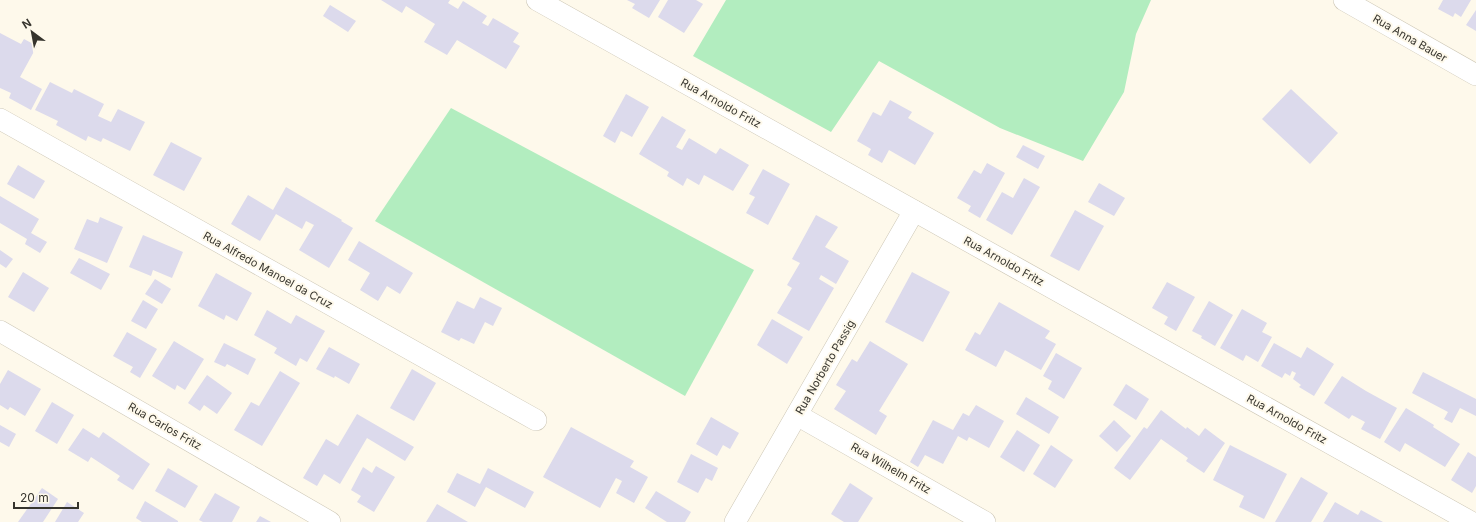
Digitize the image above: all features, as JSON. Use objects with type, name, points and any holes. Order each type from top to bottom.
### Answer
[{"type":"street","name":"Rua Arnoldo Fritz","points":[[537,0],[1471,522]]},
{"type":"street","name":"Rua Anna Bauer","points":[[1344,0],[1476,75]]},
{"type":"street","name":"Rua Alfredo Manoel da Cruz","points":[[0,119],[536,420]]},
{"type":"street","name":"Rua Norberto Passig","points":[[735,522],[914,211]]},
{"type":"street","name":"Rua Carlos Fritz","points":[[0,331],[330,522]]},
{"type":"street","name":"Rua Wilhelm Fritz","points":[[797,415],[985,522]]},
{"type":"green space","points":[[726,0],[1151,0],[1136,34],[1124,92],[1083,161],[1000,128],[879,61],[831,132],[693,56]]},
{"type":"green space","points":[[451,108],[754,270],[685,396],[375,221]]},
{"type":"building","points":[[381,0],[450,0],[448,3],[458,9],[463,1],[487,16],[482,23],[488,26],[493,18],[519,33],[513,42],[520,46],[506,69],[457,40],[447,55],[424,42],[435,24],[406,6],[402,13]]},
{"type":"building","points":[[627,0],[660,0],[649,18],[632,8],[635,4]]},
{"type":"building","points":[[668,0],[696,0],[703,4],[684,33],[658,17]]},
{"type":"building","points":[[1443,0],[1471,0],[1461,17],[1455,13],[1453,17],[1438,9]]},
{"type":"building","points":[[330,5],[356,21],[348,32],[323,16]]},
{"type":"building","points":[[1476,10],[1476,31],[1466,25]]},
{"type":"building","points":[[0,33],[21,44],[24,39],[37,46],[20,77],[42,89],[31,110],[9,98],[11,93],[0,88]]},
{"type":"building","points":[[50,82],[72,93],[74,89],[104,104],[98,116],[111,122],[118,109],[145,122],[130,151],[103,138],[101,142],[88,136],[86,141],[56,125],[58,121],[35,110]]},
{"type":"building","points":[[1291,89],[1338,133],[1310,164],[1262,119]]},
{"type":"building","points":[[626,94],[649,107],[632,137],[621,131],[615,143],[603,136]]},
{"type":"building","points":[[890,100],[912,112],[908,118],[934,133],[915,165],[889,150],[882,163],[868,155],[871,149],[857,141],[873,112],[881,116]]},
{"type":"building","points":[[662,116],[686,130],[676,147],[682,150],[689,138],[716,154],[720,148],[749,165],[733,191],[704,175],[699,185],[687,178],[683,186],[667,176],[669,172],[639,154]]},
{"type":"building","points":[[171,142],[202,158],[184,191],[153,175]]},
{"type":"building","points":[[1023,145],[1045,156],[1038,169],[1016,157]]},
{"type":"building","points":[[987,163],[1005,173],[980,218],[968,211],[971,206],[957,198],[974,170],[981,174]]},
{"type":"building","points":[[18,165],[45,181],[34,199],[7,184]]},
{"type":"building","points":[[763,169],[790,184],[768,225],[746,213],[755,197],[749,194]]},
{"type":"building","points":[[1024,178],[1040,187],[1012,235],[986,220],[1002,192],[1013,198]]},
{"type":"building","points":[[1099,183],[1125,198],[1114,216],[1088,202]]},
{"type":"building","points":[[286,187],[353,228],[329,268],[299,250],[314,225],[306,221],[302,229],[276,214],[260,241],[231,224],[248,195],[273,210]]},
{"type":"building","points":[[0,196],[39,219],[31,233],[47,242],[40,253],[25,244],[27,239],[0,223]]},
{"type":"building","points":[[1075,210],[1104,226],[1079,271],[1050,256]]},
{"type":"building","points":[[816,215],[838,227],[825,247],[849,261],[836,284],[821,275],[819,279],[834,288],[809,331],[777,313],[792,288],[787,285],[800,263],[792,259]]},
{"type":"building","points":[[100,217],[123,227],[107,263],[74,249],[87,219],[98,223]]},
{"type":"building","points":[[143,235],[183,252],[172,278],[153,270],[151,276],[129,267]]},
{"type":"building","points":[[359,241],[413,273],[400,294],[387,286],[378,301],[360,290],[370,273],[348,260]]},
{"type":"building","points":[[0,250],[13,259],[6,268],[0,264]]},
{"type":"building","points":[[79,258],[110,274],[101,290],[70,273]]},
{"type":"building","points":[[23,272],[49,288],[34,312],[8,297]]},
{"type":"building","points":[[912,272],[950,292],[923,342],[885,322]]},
{"type":"building","points":[[216,273],[252,293],[237,321],[226,315],[224,320],[198,306]]},
{"type":"building","points":[[155,279],[171,289],[162,304],[145,294]]},
{"type":"building","points":[[1167,282],[1195,297],[1176,331],[1164,324],[1168,317],[1152,308]]},
{"type":"building","points":[[480,297],[502,308],[493,326],[485,322],[474,344],[461,338],[459,341],[441,332],[457,301],[474,309]]},
{"type":"building","points":[[143,300],[158,309],[146,329],[131,321]]},
{"type":"building","points":[[1209,301],[1233,315],[1215,346],[1201,338],[1202,336],[1192,331]]},
{"type":"building","points":[[999,302],[1050,331],[1045,338],[1056,344],[1041,370],[1005,350],[996,367],[965,350],[975,332],[980,335]]},
{"type":"building","points":[[1242,309],[1267,323],[1262,332],[1272,337],[1258,362],[1246,355],[1243,361],[1220,348]]},
{"type":"building","points":[[267,310],[291,324],[296,315],[325,331],[307,362],[300,358],[296,366],[274,353],[277,348],[254,335]]},
{"type":"building","points":[[772,319],[803,337],[787,364],[757,345]]},
{"type":"building","points":[[127,332],[157,349],[140,378],[130,372],[133,367],[113,356]]},
{"type":"building","points":[[174,341],[204,359],[185,390],[177,385],[175,390],[152,376]]},
{"type":"building","points":[[870,341],[908,364],[879,411],[887,416],[876,435],[834,409],[846,391],[836,385],[852,359],[857,362]]},
{"type":"building","points":[[224,343],[256,359],[248,375],[227,364],[225,367],[214,362]]},
{"type":"building","points":[[1274,343],[1301,358],[1307,347],[1334,364],[1314,396],[1299,387],[1301,385],[1293,379],[1296,373],[1292,371],[1290,376],[1285,373],[1282,378],[1261,366]]},
{"type":"building","points":[[329,347],[360,364],[349,384],[335,376],[334,378],[316,369]]},
{"type":"building","points":[[1056,353],[1082,368],[1064,399],[1048,389],[1052,381],[1043,376]]},
{"type":"building","points":[[412,369],[436,383],[414,421],[390,408]]},
{"type":"building","points":[[8,370],[41,389],[25,416],[10,407],[8,410],[0,405],[0,384]]},
{"type":"building","points":[[280,371],[300,383],[262,446],[234,430],[251,402],[259,406]]},
{"type":"building","points":[[1423,372],[1476,399],[1476,416],[1460,408],[1452,423],[1444,419],[1448,412],[1412,393]]},
{"type":"building","points":[[207,375],[232,393],[217,414],[204,405],[200,411],[188,403]]},
{"type":"building","points":[[1342,376],[1397,408],[1380,439],[1361,429],[1365,422],[1352,415],[1349,419],[1324,403]]},
{"type":"building","points":[[1126,384],[1149,399],[1136,420],[1113,405]]},
{"type":"building","points":[[1026,397],[1059,417],[1049,434],[1016,414]]},
{"type":"building","points":[[52,402],[74,415],[57,444],[35,431]]},
{"type":"building","points":[[976,405],[1004,421],[989,448],[969,437],[967,441],[958,436],[943,464],[925,455],[918,467],[910,462],[933,420],[953,430],[963,413],[969,416]]},
{"type":"building","points":[[1406,408],[1434,425],[1433,427],[1460,444],[1445,467],[1405,443],[1400,452],[1384,442]]},
{"type":"building","points":[[1161,410],[1186,429],[1187,427],[1199,436],[1205,428],[1225,443],[1204,473],[1186,461],[1188,458],[1161,439],[1130,480],[1114,468],[1144,427],[1147,429]]},
{"type":"building","points":[[357,414],[414,447],[405,461],[367,438],[340,484],[324,474],[317,486],[303,478],[326,439],[338,446]]},
{"type":"building","points":[[711,417],[739,433],[730,449],[723,445],[717,456],[696,444]]},
{"type":"building","points":[[1114,420],[1131,436],[1117,452],[1099,436]]},
{"type":"building","points":[[0,425],[16,434],[9,447],[0,442]]},
{"type":"building","points":[[571,427],[634,461],[630,467],[648,477],[634,503],[616,493],[622,481],[616,478],[600,508],[543,477]]},
{"type":"building","points":[[83,428],[99,438],[103,432],[150,464],[133,490],[117,480],[120,476],[91,457],[88,462],[68,450]]},
{"type":"building","points":[[1017,430],[1040,445],[1024,472],[1000,457]]},
{"type":"building","points":[[1051,445],[1073,460],[1055,488],[1033,474]]},
{"type":"building","points":[[1230,445],[1287,474],[1264,519],[1239,507],[1244,496],[1213,480]]},
{"type":"building","points":[[1468,452],[1476,457],[1476,486],[1472,493],[1451,480]]},
{"type":"building","points":[[691,454],[718,468],[712,481],[706,478],[698,493],[677,482]]},
{"type":"building","points":[[376,466],[395,477],[374,512],[357,502],[361,496],[351,490],[363,467],[372,473]]},
{"type":"building","points":[[168,468],[198,486],[185,508],[155,491]]},
{"type":"building","points":[[488,468],[534,492],[525,508],[486,487],[475,507],[447,492],[457,473],[480,484]]},
{"type":"building","points":[[1301,477],[1328,493],[1311,522],[1275,522]]},
{"type":"building","points":[[850,483],[873,498],[858,522],[844,522],[831,514]]},
{"type":"building","points":[[42,488],[58,499],[43,522],[18,522]]},
{"type":"building","points":[[656,491],[691,512],[685,522],[667,522],[645,508]]},
{"type":"building","points":[[215,493],[240,507],[232,522],[203,522],[199,520]]},
{"type":"building","points":[[145,501],[178,522],[142,522],[136,518]]},
{"type":"building","points":[[67,502],[84,513],[78,522],[55,522]]},
{"type":"building","points":[[1335,502],[1358,515],[1361,510],[1383,522],[1323,522]]},
{"type":"building","points":[[437,504],[468,522],[426,522]]},
{"type":"building","points":[[260,516],[271,522],[256,522]]}]
